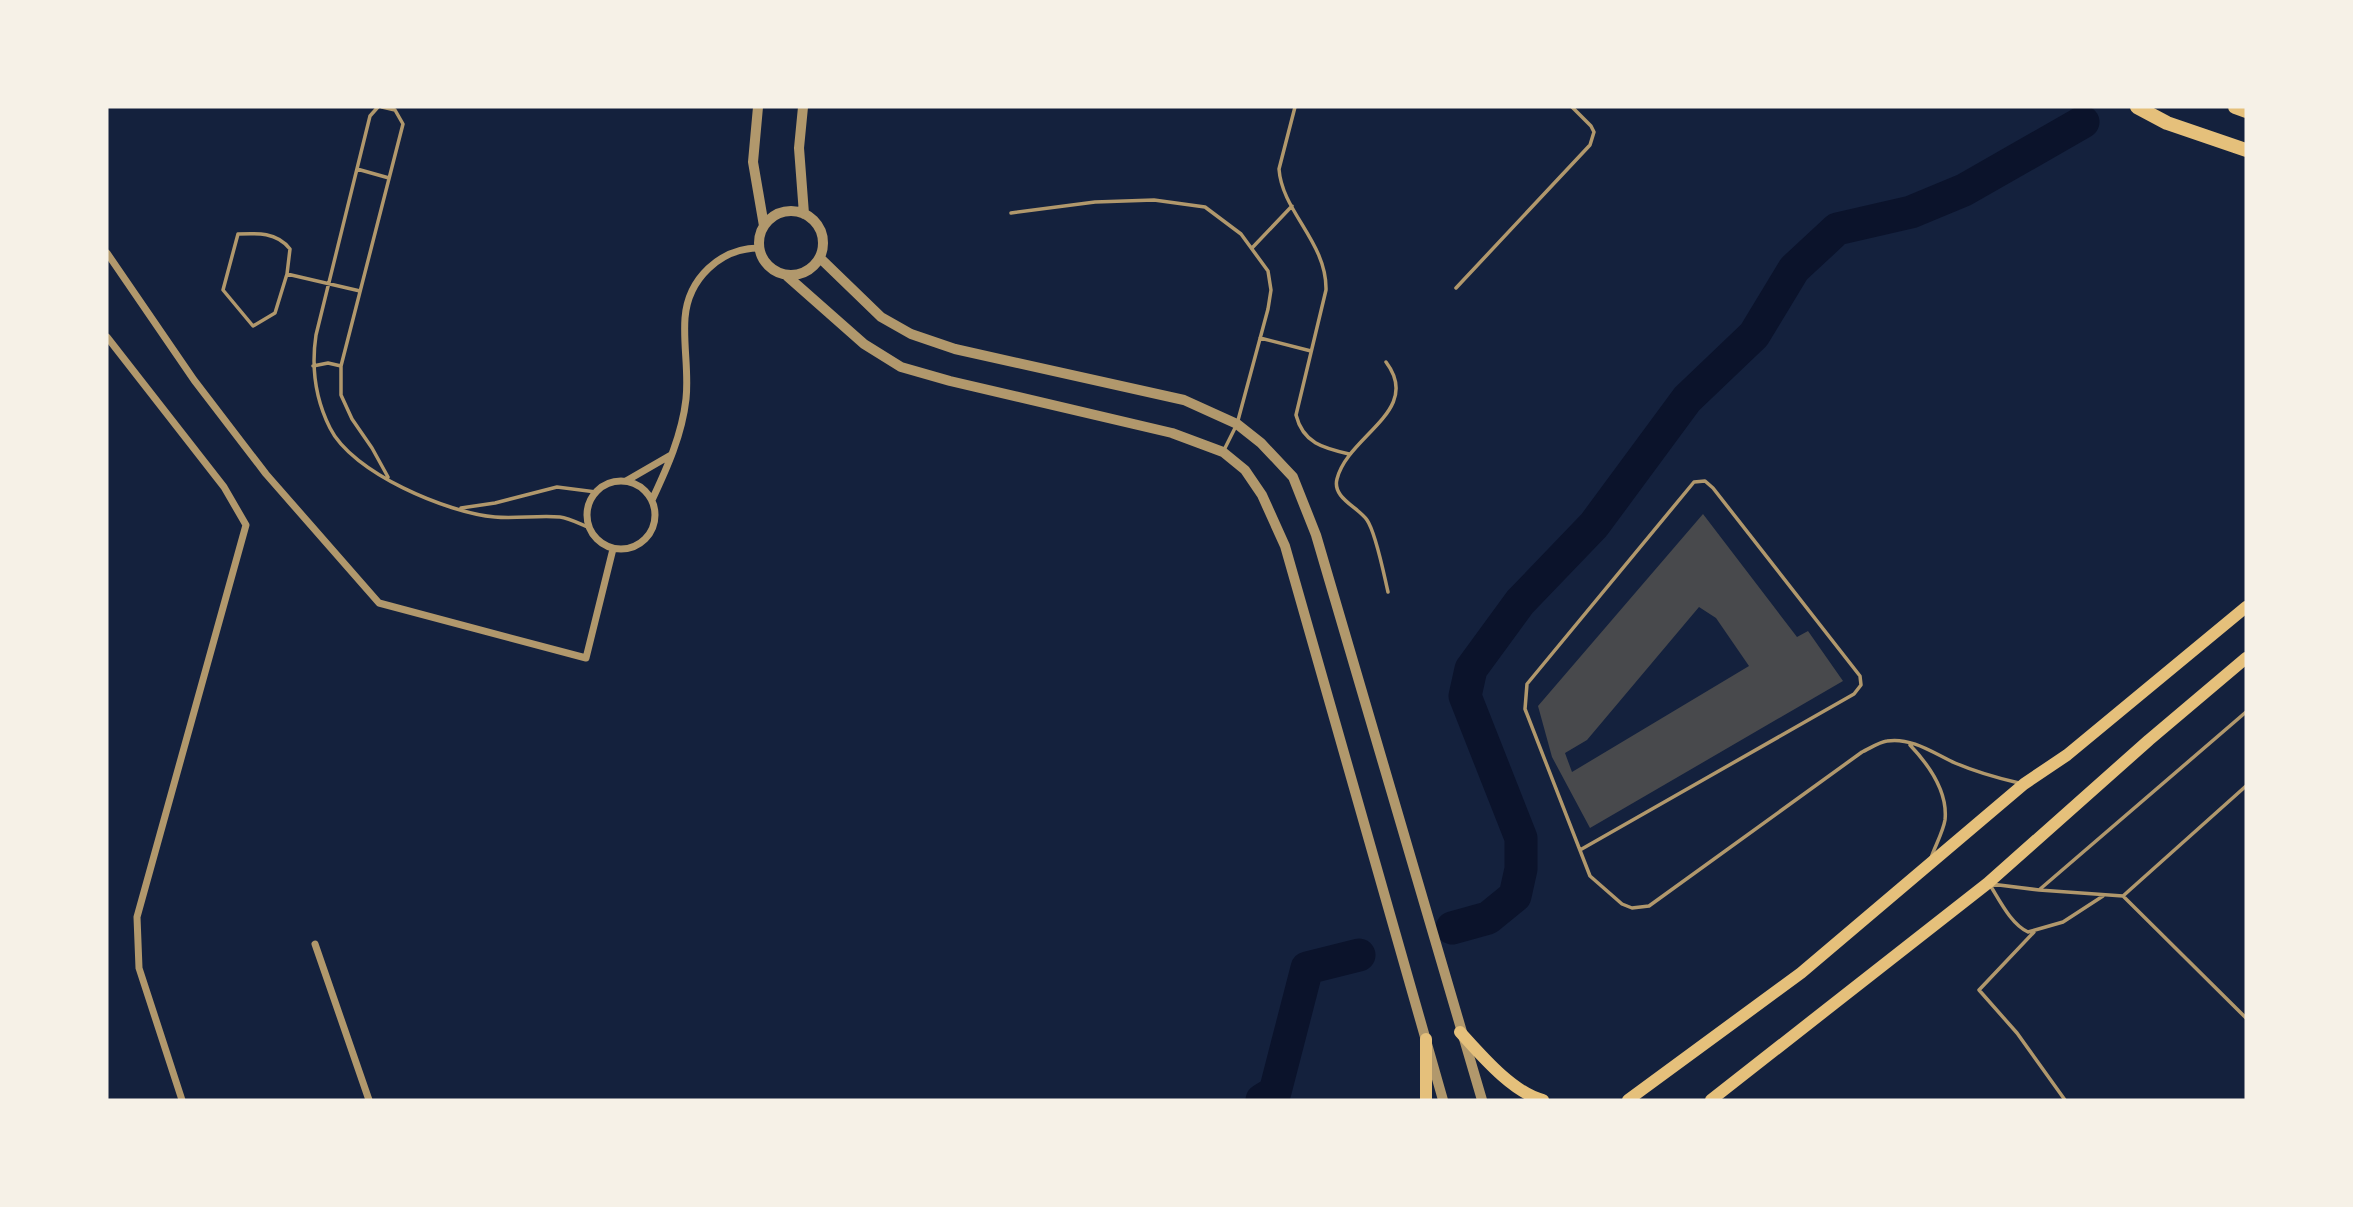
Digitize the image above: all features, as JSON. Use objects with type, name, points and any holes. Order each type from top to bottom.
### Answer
[{"type":"highway","points":[[2137,107],[2167,122],[2246,150]]},
{"type":"highway","points":[[2235,107],[2246,111]]},
{"type":"main road","points":[[1628,1100],[1801,973],[2024,784],[2067,755],[2246,607]]},
{"type":"main road","points":[[1711,1100],[1989,883],[2246,657]]},
{"type":"main road","points":[[1460,1032],[1487,1061],[1532,1098],[1543,1100]]},
{"type":"main road","points":[[1426,1039],[1426,1100]]},
{"type":"street","points":[[758,107],[753,162],[764,226]]},
{"type":"street","points":[[803,107],[799,148],[804,214]]},
{"type":"street","points":[[787,276],[806,273],[820,258],[823,248],[820,228],[813,219],[804,214],[786,211],[777,214],[764,226],[758,240],[762,258],[768,267],[787,276],[864,344],[901,367],[1172,433],[1223,452],[1245,470],[1262,495],[1284,547],[1444,1100]]},
{"type":"street","points":[[652,500],[679,436],[686,399],[685,318],[691,291],[705,270],[720,258],[746,248],[759,248]]},
{"type":"street","points":[[107,253],[194,380],[266,474],[379,603],[586,658],[613,549]]},
{"type":"street","points":[[820,258],[881,317],[911,334],[956,348],[1184,400],[1237,424],[1261,443],[1293,477],[1316,535],[1482,1100]]},
{"type":"street","points":[[107,339],[224,486],[246,525],[137,916],[139,968],[182,1100]]},
{"type":"street","points":[[626,481],[646,491],[652,500],[655,522],[644,541],[625,550],[613,549],[603,545],[590,528],[588,509],[596,492],[605,485],[626,481],[672,455]]},
{"type":"street","points":[[315,944],[369,1100]]},
{"type":"lane","points":[[389,479],[352,419],[341,395],[341,366],[403,124],[395,110],[380,107],[370,116],[316,335],[313,366],[316,392],[331,431],[352,456],[389,479],[426,500],[495,517],[562,517],[590,528]]},
{"type":"lane","points":[[1295,107],[1279,169],[1280,178],[1292,206],[1319,254],[1326,274],[1326,290],[1296,415],[1300,429],[1321,447],[1349,454]]},
{"type":"lane","points":[[1456,288],[1590,145],[1594,132],[1572,107]]},
{"type":"lane","points":[[357,169],[389,178]]},
{"type":"lane","points":[[1011,213],[1095,202],[1142,201],[1205,207],[1241,234],[1268,271],[1271,290],[1237,424],[1223,452]]},
{"type":"lane","points":[[1251,248],[1292,206]]},
{"type":"lane","points":[[237,234],[266,234],[284,242],[290,249],[287,274],[275,313],[253,326],[223,290],[237,234]]},
{"type":"lane","points":[[287,274],[360,292]]},
{"type":"lane","points":[[1260,338],[1311,351]]},
{"type":"lane","points":[[1386,362],[1393,371],[1398,387],[1392,408],[1349,454],[1336,480],[1340,495],[1369,522],[1388,592]]},
{"type":"lane","points":[[313,366],[328,363],[341,366]]},
{"type":"lane","points":[[1580,850],[1854,694],[1861,685],[1860,676],[1713,488],[1705,481],[1695,482],[1527,684],[1525,709],[1590,876],[1622,904],[1632,908],[1649,906],[1862,752],[1888,741],[1908,743],[1934,751],[1952,762],[1992,778],[2024,784]]},
{"type":"lane","points":[[455,508],[495,503],[557,487],[596,492]]},
{"type":"lane","points":[[2039,890],[2246,712]]},
{"type":"lane","points":[[1908,743],[1927,763],[1941,791],[1945,820],[1928,866]]},
{"type":"lane","points":[[2123,896],[2246,786]]},
{"type":"lane","points":[[1989,883],[2039,890],[2123,896],[2246,1018]]},
{"type":"lane","points":[[1989,883],[2007,912],[2022,929],[2034,932]]},
{"type":"lane","points":[[2065,1100],[2017,1033],[1979,990],[2034,932],[2063,922],[2104,895]]},
{"type":"building","points":[[1703,514],[1797,637],[1808,631],[1843,681],[1590,828],[1552,757],[1538,706]],"holes":[[[1699,607],[1716,618],[1749,666],[1572,772],[1565,753],[1587,740]]]},
{"type":"waterway","points":[[1452,928],[1488,918],[1515,896],[1521,869],[1521,838],[1465,696],[1471,669],[1520,602],[1594,525],[1687,399],[1754,335],[1794,269],[1837,229],[1911,212],[1964,190],[2083,122]]},
{"type":"waterway","points":[[1262,1100],[1275,1092],[1307,968],[1359,955]]}]
